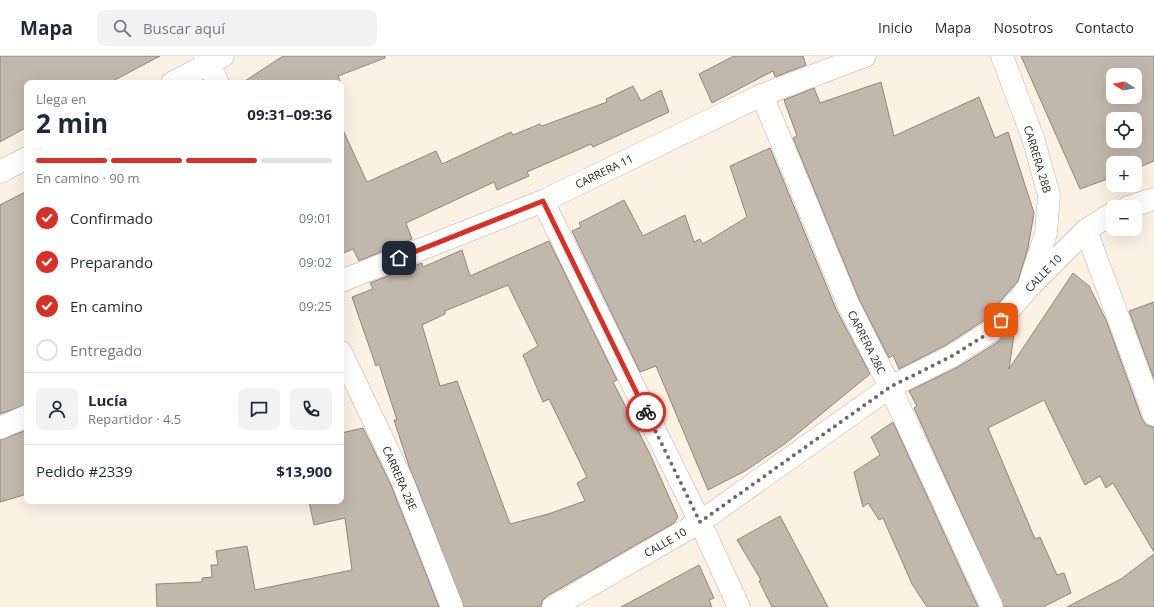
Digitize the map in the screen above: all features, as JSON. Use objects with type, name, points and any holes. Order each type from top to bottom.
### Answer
[{"type":"street","name":"CARRERA 11","points":[[344,280],[543,201],[762,95],[865,56]]},
{"type":"street","name":"CARRERA 28B","points":[[1002,56],[1033,138],[1049,195],[1046,233],[1029,287]]},
{"type":"street","points":[[177,80],[212,58],[217,80]]},
{"type":"street","name":"CARRERA 28C","points":[[762,95],[848,304],[890,387],[992,607]]},
{"type":"street","points":[[0,172],[24,160]]},
{"type":"street","points":[[1142,203],[1154,200]]},
{"type":"street","points":[[543,201],[700,522],[739,607]]},
{"type":"street","name":"CALLE 10","points":[[553,607],[700,522],[890,387],[952,356],[992,331],[1029,287],[1086,230],[1106,217]]},
{"type":"street","points":[[1086,230],[1154,415]]},
{"type":"street","name":"CARRERA 28E","points":[[344,358],[402,480],[452,607]]},
{"type":"street","points":[[0,428],[24,417]]},
{"type":"building","points":[[0,56],[160,56],[115,80],[24,80],[24,129],[0,142]]},
{"type":"building","points":[[283,56],[385,56],[385,58],[338,76],[340,80],[247,80]]},
{"type":"building","points":[[734,56],[803,56],[806,65],[775,77],[773,71],[712,103],[699,74]]},
{"type":"building","points":[[1021,56],[1154,56],[1154,161],[1142,166],[1142,156],[1106,156],[1106,180],[1080,189]]},
{"type":"building","points":[[881,82],[894,136],[979,97],[995,138],[1008,132],[1034,213],[1028,248],[1018,281],[983,321],[946,345],[899,369],[893,355],[889,358],[859,299],[793,138],[797,136],[784,100],[814,88],[820,103]]},
{"type":"building","points":[[633,86],[641,101],[661,90],[669,112],[593,147],[591,144],[527,172],[529,176],[497,190],[494,182],[406,223],[412,239],[359,261],[353,249],[344,253],[344,132],[367,182],[436,151],[442,164],[511,132],[513,135],[540,124],[542,126],[607,102],[606,99]]},
{"type":"building","points":[[770,148],[836,309],[870,374],[786,443],[745,471],[708,490],[656,366],[640,372],[572,231],[581,227],[579,223],[624,200],[643,236],[685,215],[694,242],[700,239],[703,244],[747,217],[730,166]]},
{"type":"building","points":[[24,193],[24,405],[0,414],[0,205]]},
{"type":"building","points":[[549,241],[617,380],[613,382],[649,452],[678,517],[674,523],[547,596],[542,601],[541,607],[464,607],[409,466],[394,420],[397,420],[379,364],[376,366],[352,297],[373,289],[370,283],[422,263],[423,267],[462,250],[470,276]],"holes":[[[508,285],[538,346],[523,355],[543,402],[549,399],[587,477],[577,483],[585,501],[548,514],[510,524],[457,381],[440,386],[422,325],[445,314],[445,311]]]},
{"type":"building","points":[[1073,273],[1089,286],[1106,320],[1142,419],[1146,425],[1154,427],[1154,552],[1113,483],[1106,488],[1100,476],[1085,485],[1044,400],[988,428],[1035,539],[1040,537],[1057,575],[1064,573],[1071,593],[1043,607],[1004,607],[914,408],[917,406],[909,391],[958,367],[998,342],[1016,321],[1009,369]]},
{"type":"building","points":[[1154,302],[1154,379],[1129,311]]},
{"type":"building","points":[[893,422],[978,607],[927,607],[912,584],[883,518],[879,520],[868,503],[863,507],[854,472],[880,455],[871,437]]},
{"type":"building","points":[[363,428],[391,485],[439,607],[157,607],[156,584],[202,582],[202,578],[212,577],[211,565],[218,565],[216,551],[247,546],[255,590],[352,570],[345,518],[314,525],[310,504],[344,504],[344,432]]},
{"type":"building","points":[[24,431],[24,495],[0,502],[0,440]]},
{"type":"building","points":[[780,516],[828,607],[772,607],[759,581],[761,580],[737,540]]},
{"type":"building","points":[[1154,554],[1154,607],[1067,607],[1121,579]]},
{"type":"building","points":[[699,565],[714,598],[709,600],[712,607],[621,607]]},
{"type":"way so far","points":[[646,412],[700,522],[890,387],[952,356],[992,331],[1001,320]]},
{"type":"route","points":[[399,258],[543,201],[646,412]]}]
